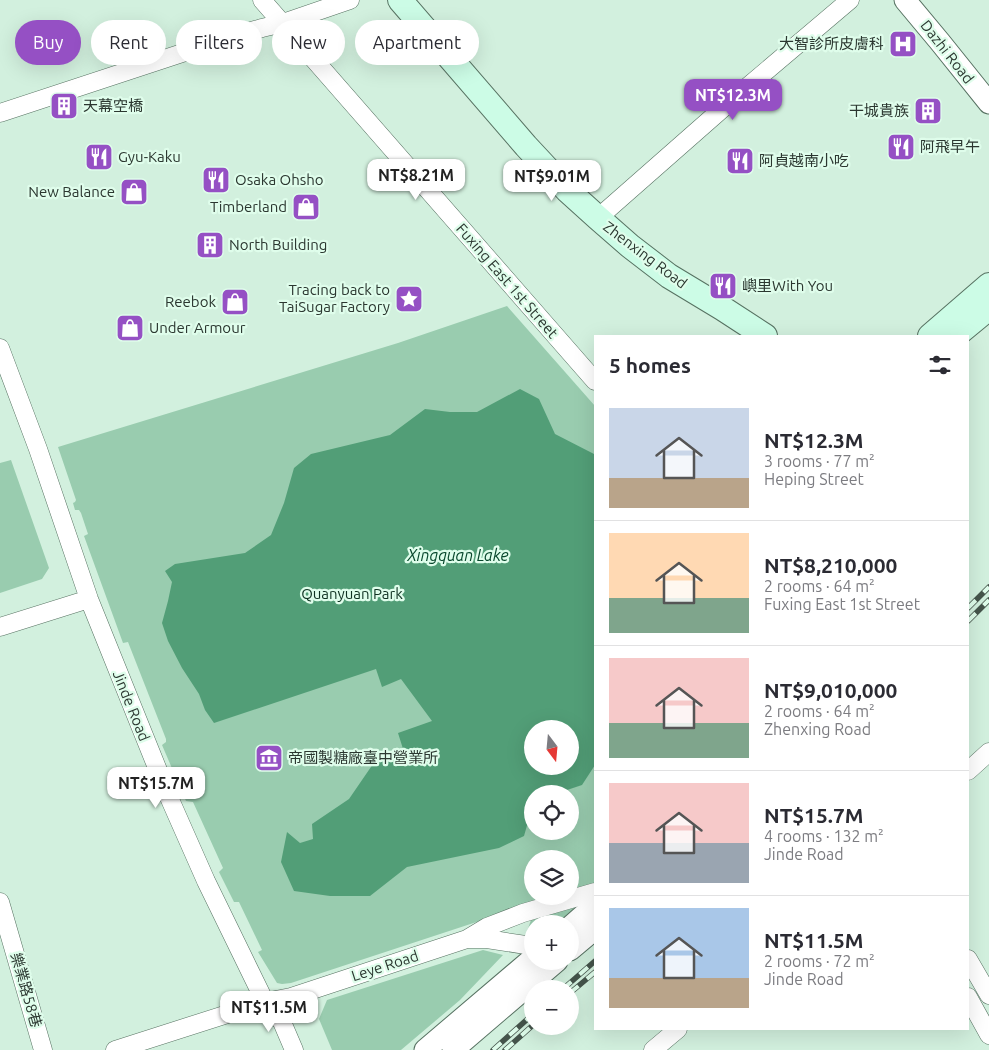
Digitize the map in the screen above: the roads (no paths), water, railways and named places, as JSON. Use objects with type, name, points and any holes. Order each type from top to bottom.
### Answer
[{"type":"main road","name":"Zhenxing Road","points":[[400,0],[567,190],[630,246],[669,276],[763,335]]},
{"type":"main road","points":[[931,335],[989,285]]},
{"type":"main road","points":[[956,335],[989,308]]},
{"type":"street","name":"Fuxing East 1st Street","points":[[262,0],[280,20]]},
{"type":"street","points":[[292,20],[350,0]]},
{"type":"street","points":[[598,218],[739,94],[850,0]]},
{"type":"street","name":"Dazhi Road","points":[[906,0],[989,103]]},
{"type":"street","points":[[0,113],[234,36],[272,26]]},
{"type":"street","name":"Fuxing East 1st Street","points":[[320,65],[594,380]]},
{"type":"street","name":"Jinde Road","points":[[0,348],[38,448],[89,599],[168,795],[206,881],[265,1002],[282,1022],[294,1050]]},
{"type":"street","points":[[0,627],[89,599]]},
{"type":"street","points":[[969,770],[989,752]]},
{"type":"street","name":"Leye Road","points":[[115,1050],[265,1002],[291,996],[466,939],[487,927],[523,913],[594,892]]},
{"type":"street","name":"樂業路58巷","points":[[0,902],[43,1050]]},
{"type":"street","points":[[579,919],[594,906]]},
{"type":"street","points":[[579,942],[594,930]]},
{"type":"street","points":[[466,939],[487,939],[524,945]]},
{"type":"street","points":[[969,961],[989,995]]},
{"type":"street","points":[[425,1050],[524,966]]},
{"type":"street","points":[[453,1050],[546,970]]},
{"type":"street","points":[[969,999],[989,1035]]},
{"type":"street","points":[[653,1050],[677,1030]]},
{"type":"water","name":"Xingquan Lake","points":[[520,389],[539,399],[555,434],[594,454],[594,767],[582,785],[579,786],[524,785],[524,836],[499,848],[407,867],[370,896],[330,896],[294,891],[281,862],[287,832],[300,843],[313,839],[312,824],[349,799],[373,764],[404,752],[398,733],[432,721],[401,679],[382,687],[376,669],[214,723],[205,710],[199,694],[182,668],[168,641],[162,623],[172,582],[165,571],[175,564],[245,553],[271,535],[284,503],[294,468],[311,454],[390,435],[425,409],[450,412],[477,412]]},
{"type":"railway","points":[[969,607],[989,587]]},
{"type":"railway","points":[[969,620],[989,600]]},
{"type":"railway","points":[[573,980],[594,962]]},
{"type":"railway","points":[[579,985],[594,973]]},
{"type":"railway","points":[[493,1050],[524,1022]]},
{"type":"railway","points":[[505,1050],[524,1033]]},
{"type":"place","name":"大智診所皮膚科","points":[[903,44]]},
{"type":"place","name":"天幕空橋","points":[[64,106]]},
{"type":"place","name":"干城貴族","points":[[928,111]]},
{"type":"place","name":"阿飛早午","points":[[901,147]]},
{"type":"place","name":"Gyu-Kaku","points":[[99,157]]},
{"type":"place","name":"阿貞越南小吃","points":[[740,161]]},
{"type":"place","name":"Osaka Ohsho","points":[[216,180]]},
{"type":"place","name":"New Balance","points":[[134,192]]},
{"type":"place","name":"Timberland","points":[[306,207]]},
{"type":"place","name":"North Building","points":[[210,245]]},
{"type":"place","name":"嶼里With You","points":[[723,286]]},
{"type":"place","name":"Tracing back to TaiSugar Factory","points":[[409,299]]},
{"type":"place","name":"Reebok","points":[[235,302]]},
{"type":"place","name":"Under Armour","points":[[130,328]]},
{"type":"place","name":"帝國製糖廠臺中營業所","points":[[269,758]]},
{"type":"park label","name":"Quanyuan Park","points":[[352,594]]}]
